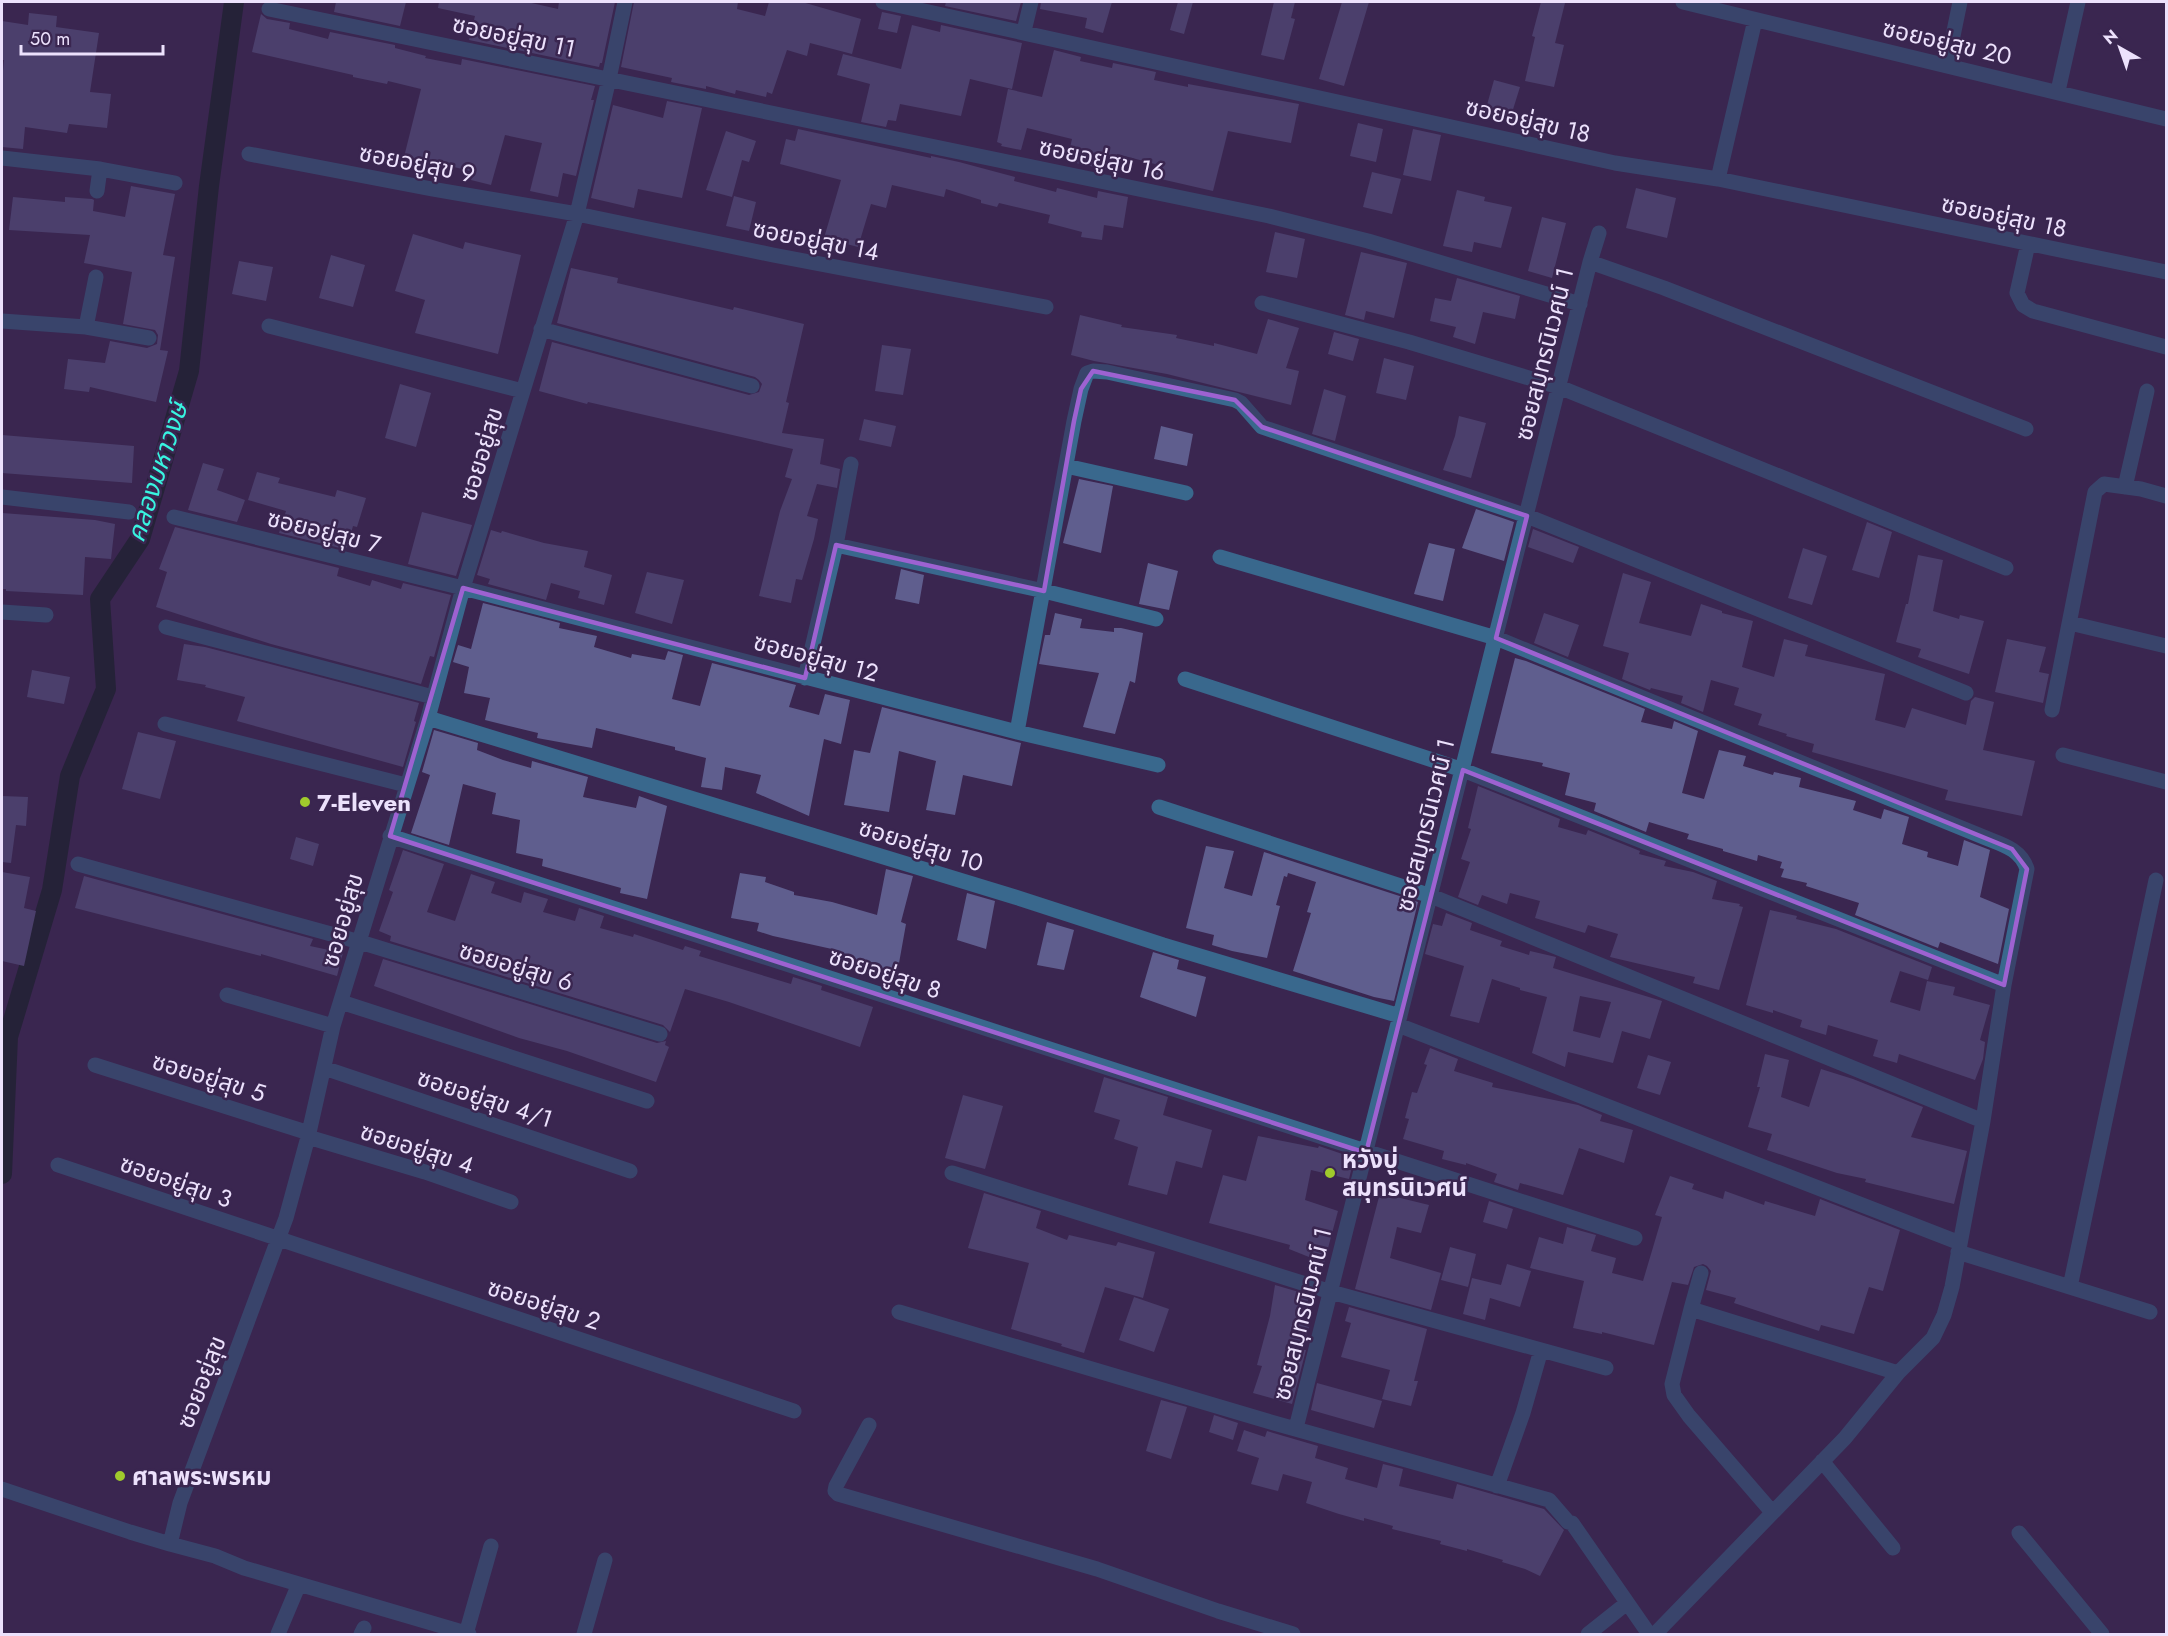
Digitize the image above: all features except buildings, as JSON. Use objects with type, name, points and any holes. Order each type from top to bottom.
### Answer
[{"type":"street","name":"ซอยอยู่สุข","points":[[170,1544],[180,1503],[279,1239],[309,1135],[333,1026],[428,718],[463,588],[577,214],[625,2]]},
{"type":"street","name":"ซอยอยู่สุข 18","points":[[882,2],[915,4],[1024,31],[1616,162],[1718,179],[2166,272]]},
{"type":"street","points":[[1024,31],[1030,2]]},
{"type":"street","name":"ซอยอยู่สุข 20","points":[[1683,2],[2166,119]]},
{"type":"street","points":[[1947,65],[1960,2]]},
{"type":"street","points":[[2058,91],[2078,2]]},
{"type":"street","name":"ซอยอยู่สุข 11","points":[[269,9],[609,79]]},
{"type":"street","points":[[1718,179],[1755,20]]},
{"type":"street","name":"ซอยอยู่สุข 16","points":[[609,79],[1269,216],[1368,241],[1580,304]]},
{"type":"street","name":"ซอยอยู่สุข 9","points":[[249,154],[577,214]]},
{"type":"street","points":[[2,158],[100,169],[175,183]]},
{"type":"street","points":[[97,191],[100,169]]},
{"type":"street","name":"ซอยอยู่สุข 14","points":[[577,214],[773,255],[1046,307]]},
{"type":"street","name":"ซอยสมุทรนิเวศน์ 1","points":[[1296,1428],[1599,233]]},
{"type":"street","points":[[2028,244],[2017,293],[2023,305],[2032,311],[2053,318],[2166,347]]},
{"type":"street","points":[[1590,262],[1664,288],[2026,429]]},
{"type":"street","points":[[86,327],[96,277]]},
{"type":"street","points":[[1262,303],[1409,342],[1559,387],[2006,568]]},
{"type":"street","points":[[2,321],[86,327],[149,339]]},
{"type":"street","points":[[269,326],[523,391]]},
{"type":"street","points":[[541,329],[752,386]]},
{"type":"street","points":[[1017,732],[1081,389],[1088,373],[1093,371],[1107,372],[1235,400],[1241,403],[1262,428],[1527,516],[1966,693]]},
{"type":"street","points":[[2126,487],[2147,391]]},
{"type":"street","points":[[806,678],[836,545],[851,464]]},
{"type":"street","points":[[1066,466],[1186,493]]},
{"type":"street","points":[[2052,710],[2096,492],[2104,484],[2166,496]]},
{"type":"street","points":[[2,497],[129,512]]},
{"type":"street","name":"ซอยอยู่สุข 7","points":[[174,517],[463,588]]},
{"type":"street","points":[[836,545],[1044,591],[1156,620]]},
{"type":"street","points":[[1220,557],[1496,638],[2012,849],[2025,861],[2028,869],[2004,985],[1983,1121],[1952,1287],[1944,1315],[1933,1338],[1898,1373],[1845,1438],[1655,1635]]},
{"type":"street","name":"ซอยอยู่สุข 12","points":[[463,588],[1017,732],[1158,765]]},
{"type":"street","points":[[2,612],[46,615]]},
{"type":"street","points":[[2070,623],[2166,646]]},
{"type":"street","points":[[166,627],[433,697]]},
{"type":"street","points":[[1185,679],[1462,770],[2004,985]]},
{"type":"street","name":"ซอยอยู่สุข 10","points":[[428,718],[981,886],[1399,1021],[1959,1248],[2150,1312]]},
{"type":"street","points":[[165,724],[406,785]]},
{"type":"street","points":[[2063,755],[2166,782]]},
{"type":"street","points":[[1159,807],[1431,896],[1983,1121]]},
{"type":"street","name":"ซอยอยู่สุข 8","points":[[390,836],[1635,1238]]},
{"type":"street","name":"ซอยอยู่สุข 6","points":[[78,864],[360,942],[660,1034]]},
{"type":"street","points":[[2070,1287],[2157,880]]},
{"type":"street","points":[[227,995],[333,1026]]},
{"type":"street","points":[[341,1002],[647,1101]]},
{"type":"street","name":"ซอยอยู่สุข 5","points":[[95,1065],[309,1135]]},
{"type":"street","name":"ซอยอยู่สุข 4/1","points":[[324,1068],[630,1171]]},
{"type":"street","name":"ซอยอยู่สุข 4","points":[[309,1135],[511,1202]]},
{"type":"street","name":"ซอยอยู่สุข 3","points":[[58,1165],[279,1239]]},
{"type":"street","points":[[952,1173],[1331,1292],[1606,1368]]},
{"type":"street","name":"ซอยอยู่สุข 2","points":[[279,1239],[794,1411]]},
{"type":"street","points":[[1701,1273],[1671,1384],[1674,1395],[1689,1416],[1772,1512]]},
{"type":"street","points":[[1691,1309],[1898,1373]]},
{"type":"street","points":[[899,1312],[1549,1500],[1568,1522],[1572,1523],[1649,1635]]},
{"type":"street","points":[[1497,1486],[1523,1413],[1541,1350]]},
{"type":"street","points":[[869,1425],[850,1456],[836,1486],[835,1491],[838,1494],[1096,1569],[1293,1635]]},
{"type":"street","points":[[1822,1461],[1893,1548]]},
{"type":"street","points":[[2,1489],[130,1532],[215,1556],[244,1568],[467,1634],[491,1546]]},
{"type":"street","points":[[2019,1533],[2102,1635]]},
{"type":"street","points":[[584,1635],[605,1560]]},
{"type":"street","points":[[278,1635],[299,1584]]},
{"type":"street","points":[[1588,1635],[1627,1603]]},
{"type":"highlighted area","points":[[1093,371],[1235,400],[1262,427],[1527,516],[1496,638],[2012,849],[2027,869],[2004,985],[1463,770],[1366,1153],[390,836],[463,588],[805,678],[836,545],[1044,591],[1081,389]]},
{"type":"waterway","name":"คลองมหาวงษ์","points":[[2,1174],[8,1037],[52,890],[70,776],[106,689],[100,599],[140,539],[189,371],[209,186],[234,2]]},
{"type":"place","name":"7-Eleven","points":[[305,802]]},
{"type":"place","name":"หวังบู่ สมุทรนิเวศน์","points":[[1330,1173]]},
{"type":"place","name":"ศาลพระพรหม","points":[[120,1476]]}]
